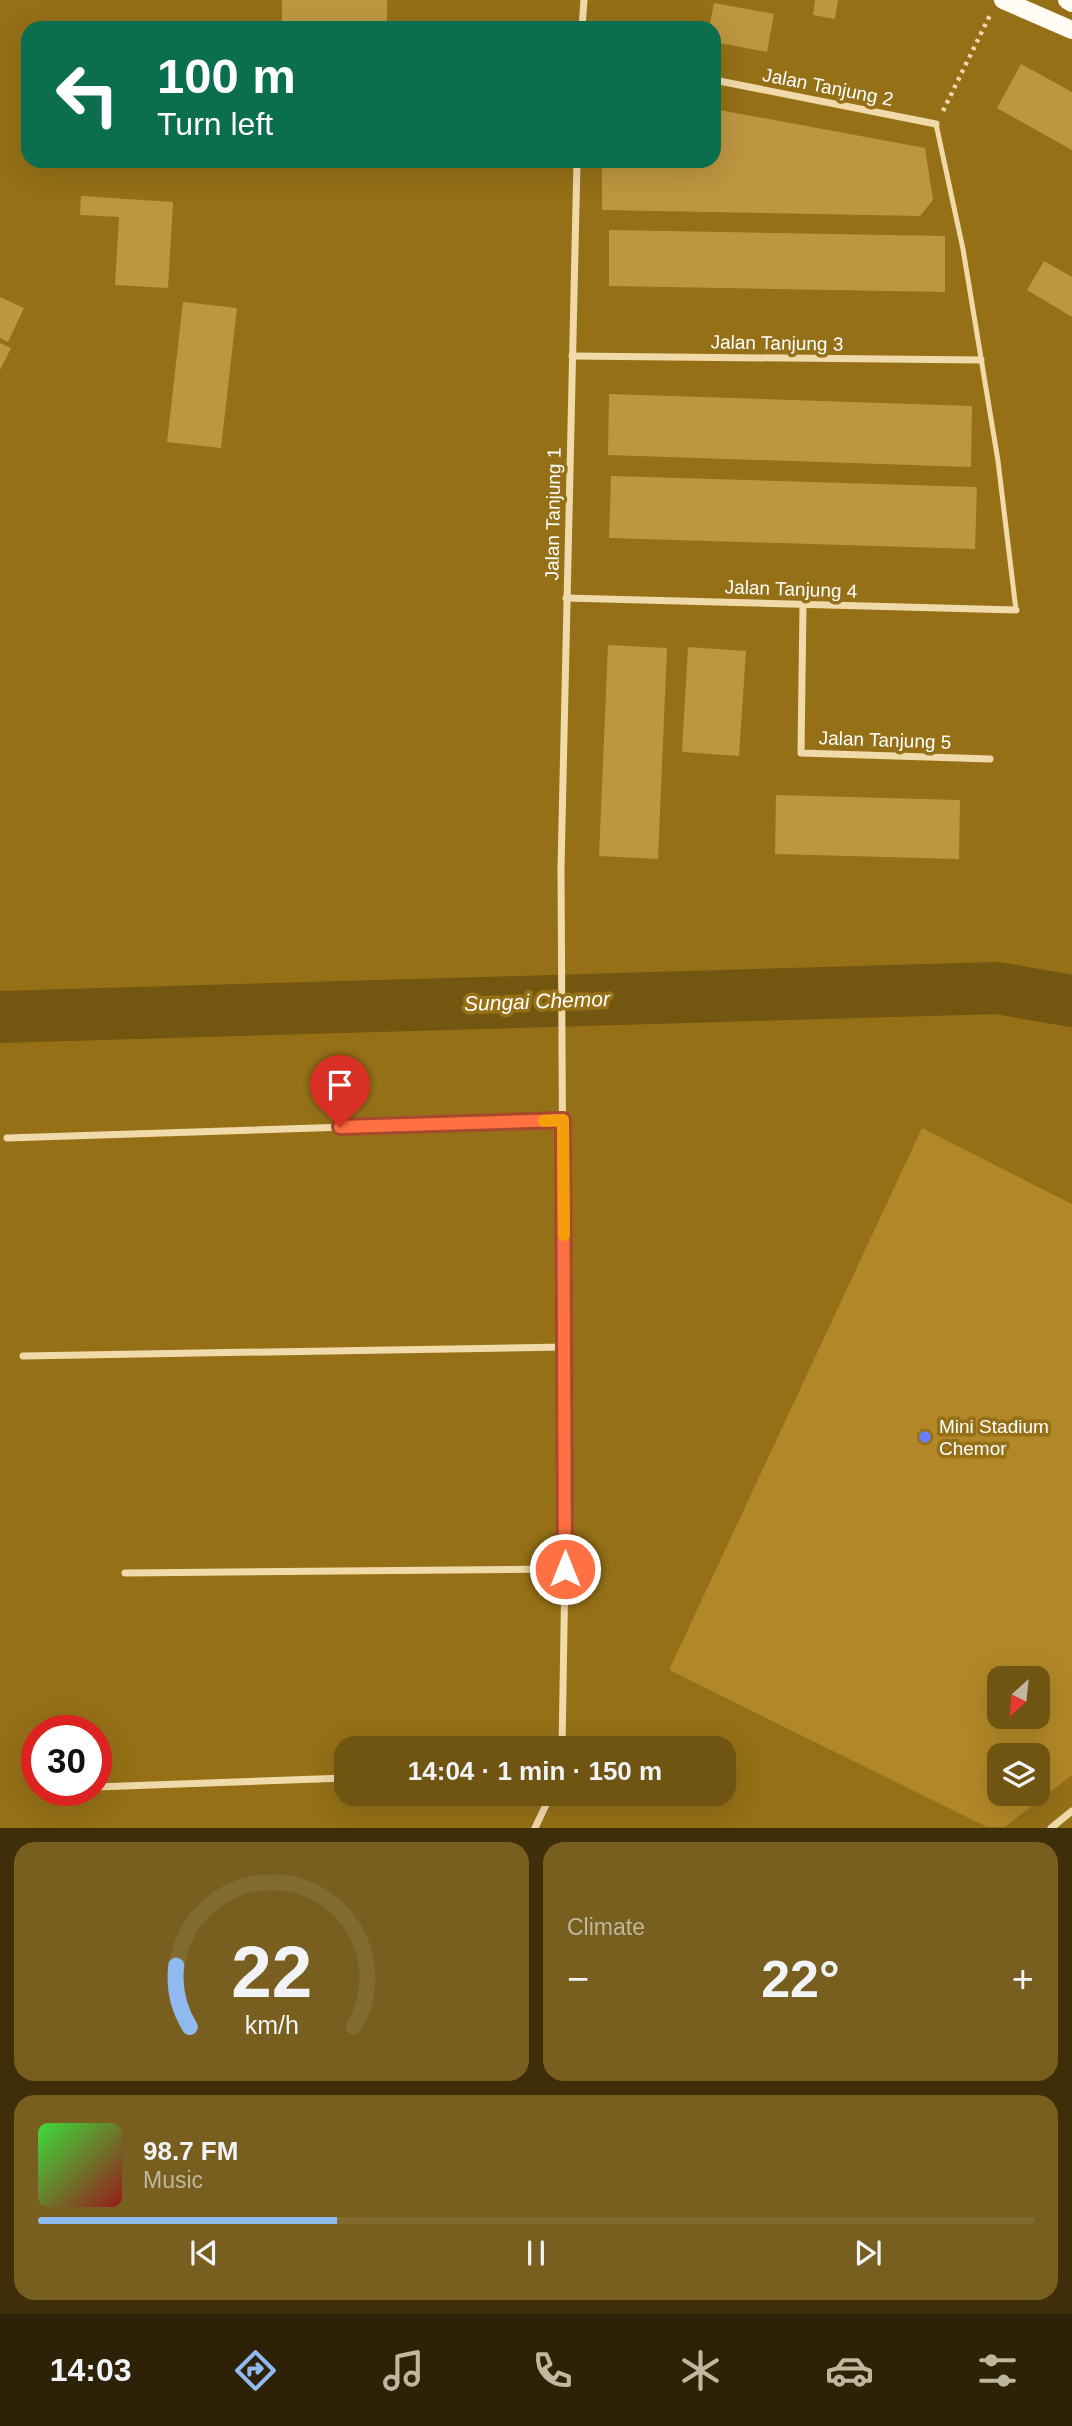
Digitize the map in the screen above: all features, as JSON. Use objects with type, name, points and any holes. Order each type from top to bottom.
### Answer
[{"type":"main road","points":[[1067,0],[1072,3]]},
{"type":"main road","points":[[997,6],[1072,30]]},
{"type":"street","points":[[582,21],[584,0]]},
{"type":"street","name":"Jalan Tanjung 2","points":[[721,81],[936,124]]},
{"type":"street","name":"Jalan Tanjung 1","points":[[562,1736],[565,1569],[561,868],[577,168]]},
{"type":"street","name":"Jalan Tanjung 3","points":[[572,356],[981,360]]},
{"type":"street","name":"Jalan Tanjung 4","points":[[566,598],[1016,610]]},
{"type":"street","name":"Jalan Tanjung 5","points":[[803,605],[801,753],[990,759]]},
{"type":"street","points":[[7,1138],[563,1120]]},
{"type":"street","points":[[23,1356],[564,1347]]},
{"type":"street","points":[[125,1573],[565,1569]]},
{"type":"street","points":[[112,1786],[334,1778]]},
{"type":"street","points":[[535,1828],[545,1806]]},
{"type":"street","points":[[1051,1828],[1072,1811]]},
{"type":"lane","points":[[936,124],[963,249],[998,461],[1016,610]]},
{"type":"path","points":[[936,124],[997,6]]},
{"type":"shaded area","name":"Mini Stadium Chemor","points":[[922,1128],[1072,1204],[1072,1775],[1050,1792],[1050,1743],[987,1743],[987,1806],[1032,1806],[1005,1827],[987,1827],[669,1670]]},
{"type":"building","points":[[282,0],[387,0],[387,21],[282,21]]},
{"type":"building","points":[[815,0],[838,0],[835,19],[813,15]]},
{"type":"building","points":[[714,3],[774,14],[767,52],[721,43],[721,21],[710,21]]},
{"type":"building","points":[[1021,64],[1072,92],[1072,150],[997,108]]},
{"type":"building","points":[[721,110],[925,148],[933,200],[920,216],[602,210],[602,168],[721,168]]},
{"type":"building","points":[[81,196],[173,202],[168,288],[115,285],[119,217],[80,215]]},
{"type":"building","points":[[609,230],[945,236],[945,292],[609,286]]},
{"type":"building","points":[[1044,261],[1072,277],[1072,317],[1027,290]]},
{"type":"building","points":[[0,297],[24,308],[8,342],[0,338]]},
{"type":"building","points":[[183,302],[237,308],[221,448],[167,442]]},
{"type":"building","points":[[0,343],[11,348],[0,370]]},
{"type":"building","points":[[609,394],[972,406],[971,467],[608,455]]},
{"type":"building","points":[[611,476],[977,487],[975,549],[609,538]]},
{"type":"building","points":[[608,645],[667,648],[658,859],[599,856]]},
{"type":"building","points":[[688,647],[746,651],[739,756],[682,752]]},
{"type":"building","points":[[776,795],[960,800],[959,859],[775,854]]},
{"type":"waterway","name":"Sungai Chemor","points":[[0,1017],[997,988],[1072,1001]]},
{"type":"slow traffic","points":[[544,1121],[563,1120],[564,1235]]},
{"type":"place","name":"Mini Stadium Chemor","points":[[925,1437]]},
{"type":"route","points":[[340,1127],[563,1120],[565,1569]]}]
